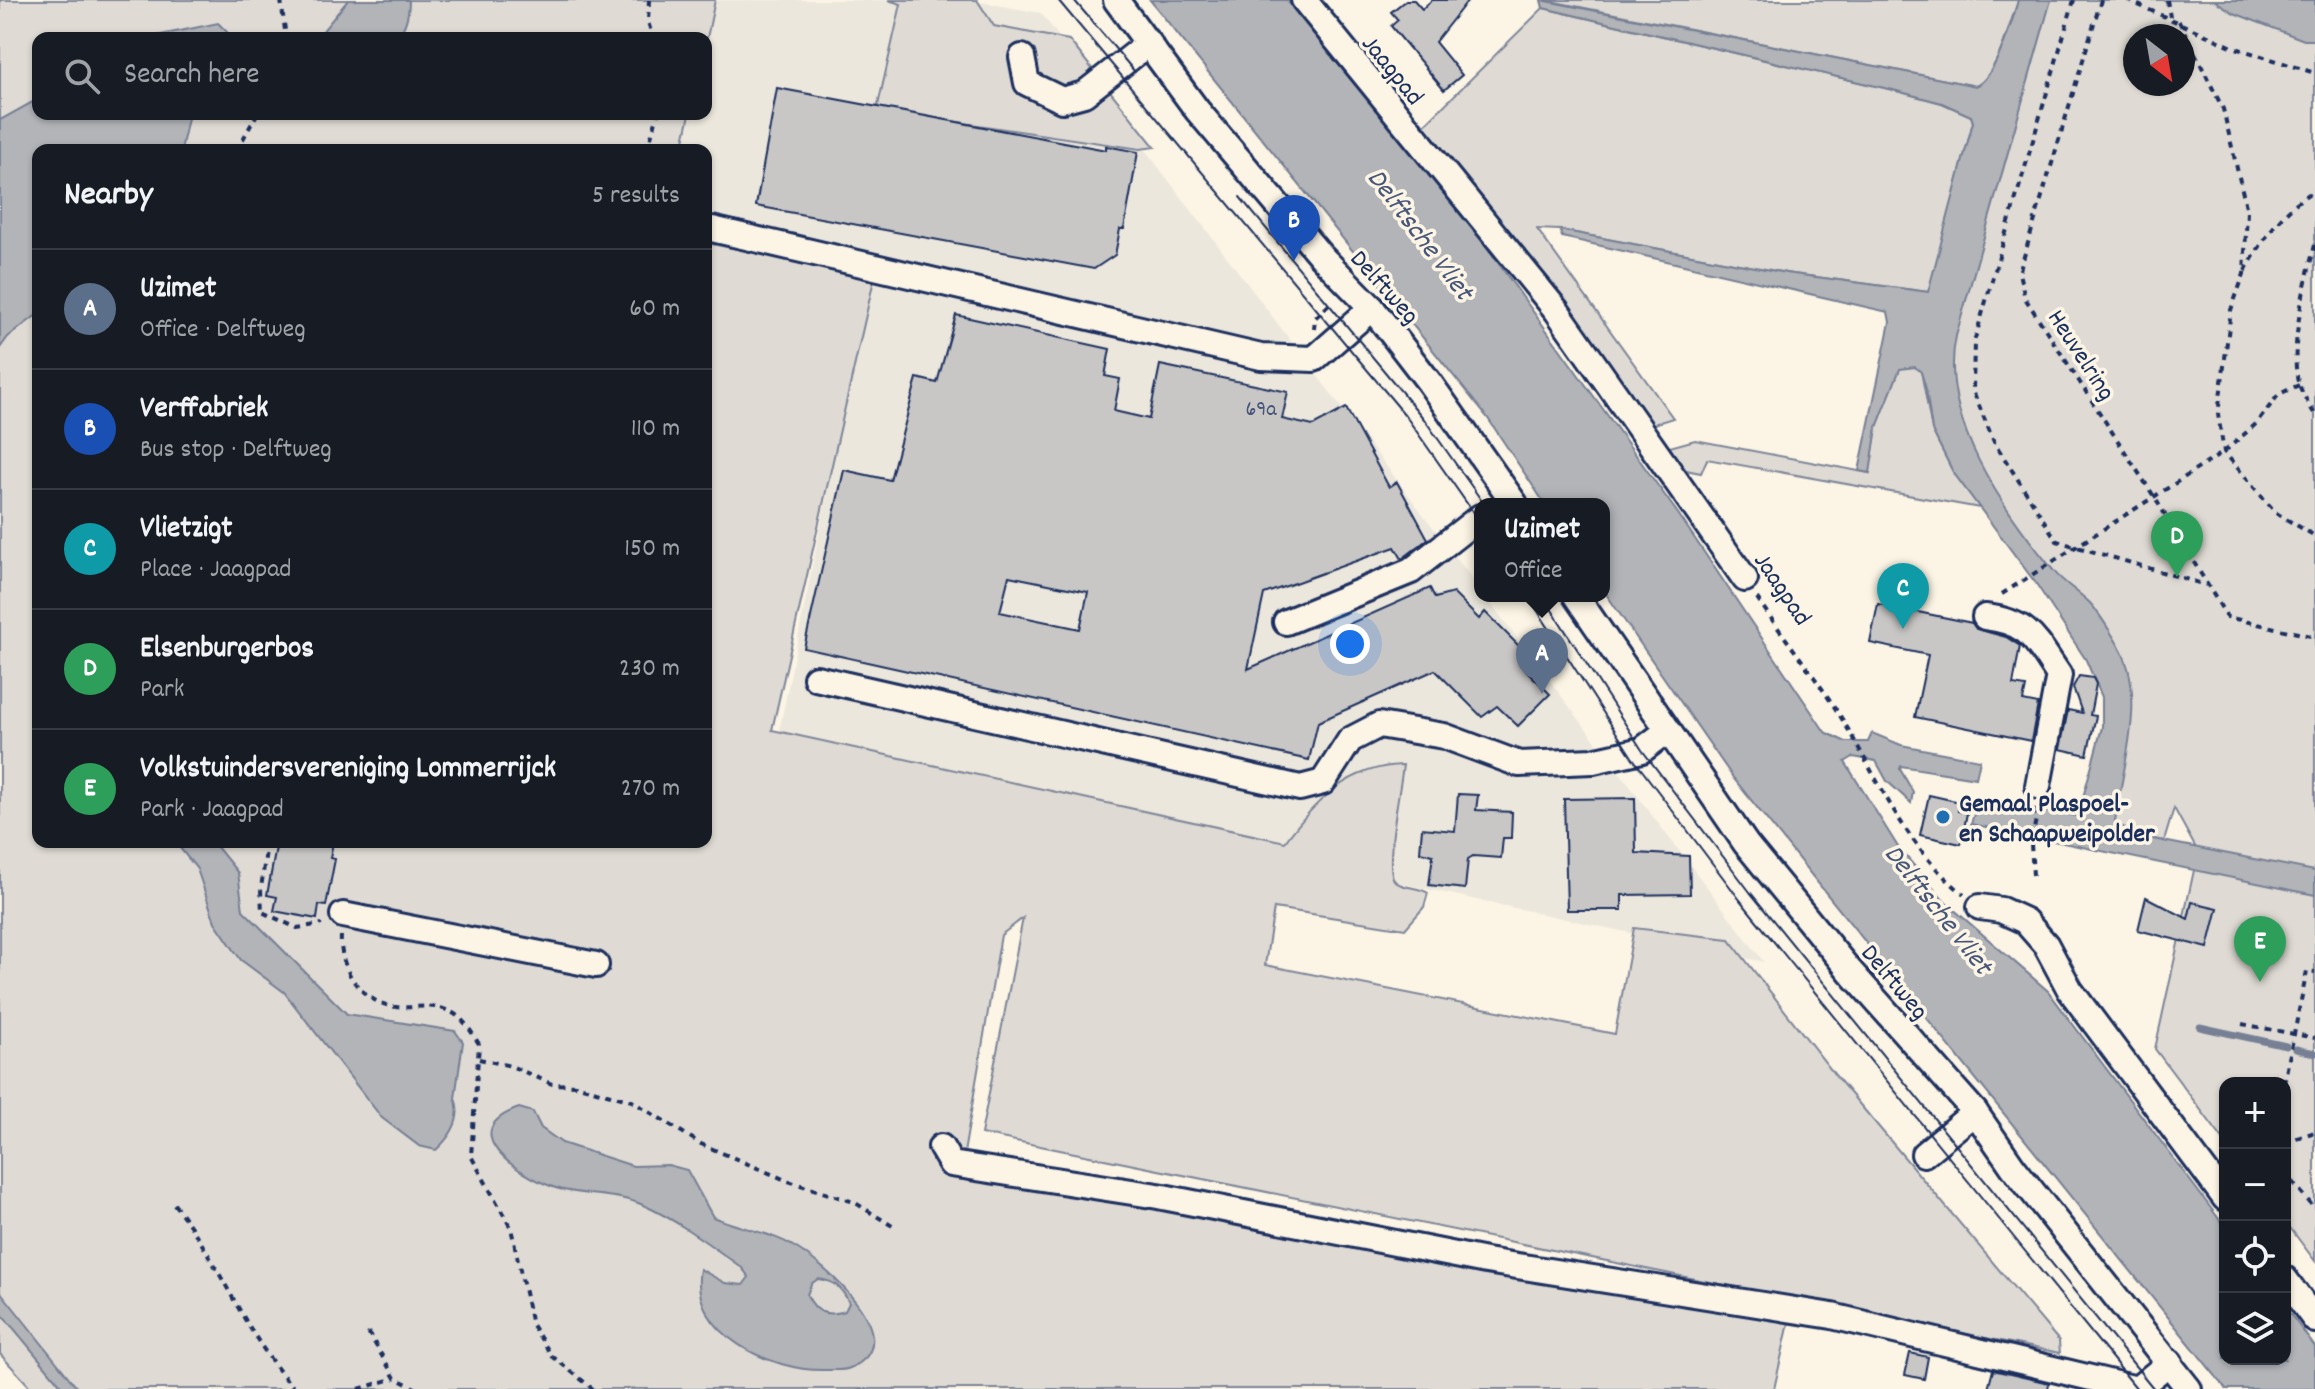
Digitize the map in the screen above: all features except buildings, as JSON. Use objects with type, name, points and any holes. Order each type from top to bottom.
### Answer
[{"type":"street","name":"Delftweg","points":[[1116,0],[1207,122],[1320,255],[1372,308],[1506,498]]},
{"type":"street","name":"Jaagpad","points":[[1304,0],[1557,311],[1745,579]]},
{"type":"street","points":[[1022,57],[1027,83],[1062,100],[1084,94],[1149,43]]},
{"type":"street","points":[[712,229],[1261,357],[1314,359],[1372,308]]},
{"type":"street","points":[[1286,622],[1411,571],[1474,522]]},
{"type":"street","name":"Delftweg","points":[[1580,602],[1746,844],[1860,983],[1975,1112],[2013,1167],[2189,1389]]},
{"type":"street","points":[[1992,607],[2007,619],[2027,628],[2059,675],[2039,794]]},
{"type":"street","points":[[816,678],[1300,788],[1323,782],[1350,740],[1379,725],[1444,736],[1519,764],[1593,761],[1642,750],[1667,731]]},
{"type":"street","points":[[1980,907],[2001,910],[2025,921],[2046,945],[2070,990],[2219,1190]]},
{"type":"street","points":[[343,915],[596,965]]},
{"type":"street","points":[[1924,1154],[1975,1112]]},
{"type":"street","points":[[941,1147],[951,1164],[1158,1196],[1486,1261],[1832,1316],[2137,1389],[2170,1362]]},
{"type":"street","points":[[2291,1287],[2315,1320]]},
{"type":"path","points":[[281,0],[285,32]]},
{"type":"path","points":[[649,0],[648,22],[651,32]]},
{"type":"path","points":[[2074,0],[1974,342],[1973,391],[1994,442],[2057,541],[2206,585]]},
{"type":"path","name":"Heuvelring","points":[[2101,0],[2019,273],[2025,298],[2155,498],[2227,617],[2315,637]]},
{"type":"path","points":[[2127,0],[2233,47],[2315,73]]},
{"type":"path","points":[[2167,0],[2170,17]]},
{"type":"path","points":[[2179,21],[2223,109],[2247,211],[2244,274]]},
{"type":"path","points":[[240,144],[254,120]]},
{"type":"path","points":[[649,144],[656,120]]},
{"type":"path","points":[[2315,190],[2302,198],[2268,231],[2244,274],[2231,310],[2218,414],[2224,452],[2276,513],[2315,536]]},
{"type":"path","points":[[2315,245],[2301,297],[2299,385],[2315,415]]},
{"type":"path","points":[[1992,607],[2021,581],[2224,452],[2257,423],[2279,394],[2299,385]]},
{"type":"path","name":"Jaagpad","points":[[1745,579],[1844,722],[1912,839],[1945,879],[1980,907]]},
{"type":"path","points":[[2033,875],[2031,844],[2039,794]]},
{"type":"path","points":[[266,848],[261,889],[262,912],[297,928],[318,926],[343,915],[340,953],[355,985],[375,1001],[397,1007],[424,1004],[452,1012],[479,1044],[471,1156],[511,1228],[532,1325],[552,1356],[593,1389]]},
{"type":"path","points":[[2285,1077],[2307,971],[2315,972]]},
{"type":"path","points":[[2242,1024],[2315,1038]]},
{"type":"path","points":[[479,1059],[511,1066],[552,1084],[575,1085],[632,1101],[701,1144],[788,1181],[854,1202],[894,1227]]},
{"type":"path","points":[[2291,1140],[2315,1132]]},
{"type":"path","points":[[2291,1179],[2315,1209]]},
{"type":"path","points":[[174,1204],[201,1238],[224,1284],[282,1375],[295,1389]]},
{"type":"path","points":[[368,1332],[395,1378],[417,1389]]},
{"type":"path","points":[[359,1389],[395,1378]]},
{"type":"shaded area","points":[[0,0],[715,0],[708,32],[32,32],[32,120],[689,120],[683,144],[32,144],[32,848],[712,848],[712,244],[875,275],[772,730],[1285,842],[1308,813],[1335,788],[1366,772],[1403,765],[1391,872],[1397,883],[1428,893],[1424,907],[1405,929],[1274,908],[1265,965],[1615,1034],[1634,928],[1729,939],[1835,1075],[2059,1341],[2060,1353],[981,1134],[1023,918],[1001,935],[964,1153],[1778,1300],[1791,1314],[1774,1389],[32,1389],[0,1354]]},
{"type":"shaded area","points":[[687,0],[969,0],[1041,13],[1474,581],[1474,602],[1490,602],[1764,962],[1270,855],[777,742],[868,289],[712,257],[712,144],[662,144],[666,120],[712,120],[712,32],[703,32]]},
{"type":"shaded area","points":[[888,0],[977,0],[994,26],[1069,40],[1155,147],[1140,149],[877,110],[901,4]]},
{"type":"shaded area","points":[[1545,0],[2018,2],[1996,61],[1976,86]]},
{"type":"shaded area","points":[[2025,0],[2315,0],[2315,1261],[2291,1229],[2291,1077],[2219,1077],[2219,1134],[2155,1049],[2198,852],[2174,808],[2164,841],[2138,836],[2114,822],[2130,728],[1984,489],[1933,376]]},
{"type":"shaded area","points":[[1543,8],[1893,90],[1942,103],[1971,116],[1973,122],[1929,292],[1786,273],[1560,230],[1537,229],[1673,418],[1650,425],[1422,127]]},
{"type":"shaded area","points":[[1905,366],[1921,371],[1932,430],[1953,472],[1980,508],[1707,459],[1701,473],[1681,469],[1666,448],[1695,440],[1869,473],[1877,427],[1900,368]]},
{"type":"water","points":[[348,0],[409,0],[401,32],[322,32]]},
{"type":"water","name":"Delftsche Vliet","points":[[1150,0],[1287,0],[1476,232],[1679,515],[1825,732],[1846,742],[1868,742],[1872,733],[1901,745],[1980,760],[1976,778],[1901,766],[1913,792],[1911,803],[1887,781],[1876,761],[1853,757],[1845,762],[1898,847],[1944,901],[2048,991],[2219,1219],[2219,1365],[2291,1365],[2291,1315],[2315,1347],[2315,1389],[2226,1389],[1734,779],[1610,600],[1610,498],[1541,498],[1487,417]]},
{"type":"water","points":[[1541,0],[1976,86],[1996,61],[2018,0],[2051,0],[1956,336],[1953,367],[1957,399],[1966,430],[1979,461],[2014,519],[2057,575],[2094,608],[2125,659],[2130,678],[2132,719],[2115,822],[2138,836],[2315,871],[2315,895],[1971,824],[1977,804],[2018,806],[2078,816],[2102,727],[2102,697],[2086,660],[2037,585],[1953,472],[1932,430],[1926,389],[1921,372],[1915,367],[1900,369],[1877,427],[1870,473],[1859,471],[1890,322],[1888,312],[1562,237],[1560,230],[1786,273],[1928,292],[1973,122],[1971,116],[1942,103],[1893,90],[1543,8]]},
{"type":"water","points":[[2214,0],[2315,0],[2315,40],[2304,40],[2234,13]]},
{"type":"water","points":[[218,23],[227,32],[175,32]]},
{"type":"water","points":[[32,102],[32,120],[188,120],[182,144],[32,144],[32,319],[8,337],[0,348],[0,120]]},
{"type":"water","points":[[180,848],[218,848],[238,873],[243,910],[347,1014],[455,1031],[463,1042],[455,1098],[458,1113],[451,1133],[436,1150],[419,1146],[382,1118],[284,992],[241,960],[215,922],[197,869]]},
{"type":"water","points":[[519,1108],[533,1112],[541,1128],[562,1143],[633,1166],[668,1165],[687,1170],[713,1217],[784,1241],[824,1268],[841,1285],[868,1322],[872,1340],[867,1356],[844,1370],[805,1369],[760,1356],[739,1345],[721,1330],[707,1312],[700,1292],[700,1269],[725,1283],[743,1285],[749,1277],[741,1267],[681,1225],[643,1205],[621,1198],[553,1187],[523,1172],[498,1151],[491,1140],[491,1128],[500,1117]],"holes":[[[818,1279],[844,1293],[849,1303],[845,1311],[832,1314],[822,1312],[810,1301],[807,1295],[811,1284]]]},
{"type":"water","points":[[0,1291],[78,1389],[64,1389],[0,1312]]},
{"type":"waterway","points":[[2200,1027],[2286,1046]]},
{"type":"waterway","points":[[2296,1049],[2315,1053]]},
{"type":"tram line","points":[[1058,0],[1405,415],[1474,513]]},
{"type":"tram line","points":[[1074,0],[1135,72]]},
{"type":"tram line","points":[[1240,197],[1424,419],[1480,498]]},
{"type":"tram line","points":[[1532,602],[1632,757],[1740,900],[2137,1389]]},
{"type":"tram line","points":[[1547,602],[1642,750],[1750,892],[2154,1389]]},
{"type":"place","name":"Verffabriek","points":[[1294,261]]},
{"type":"place","name":"Elsenburgerbos","points":[[2177,577]]},
{"type":"place","name":"Vlietzigt","points":[[1903,629]]},
{"type":"place","name":"Uzimet","points":[[1542,694]]},
{"type":"place","name":"Gemaal Plaspoel- en Schaapweipolder","points":[[1943,817]]},
{"type":"place","name":"Volkstuindersvereniging Lommerrijck","points":[[2260,982]]}]
